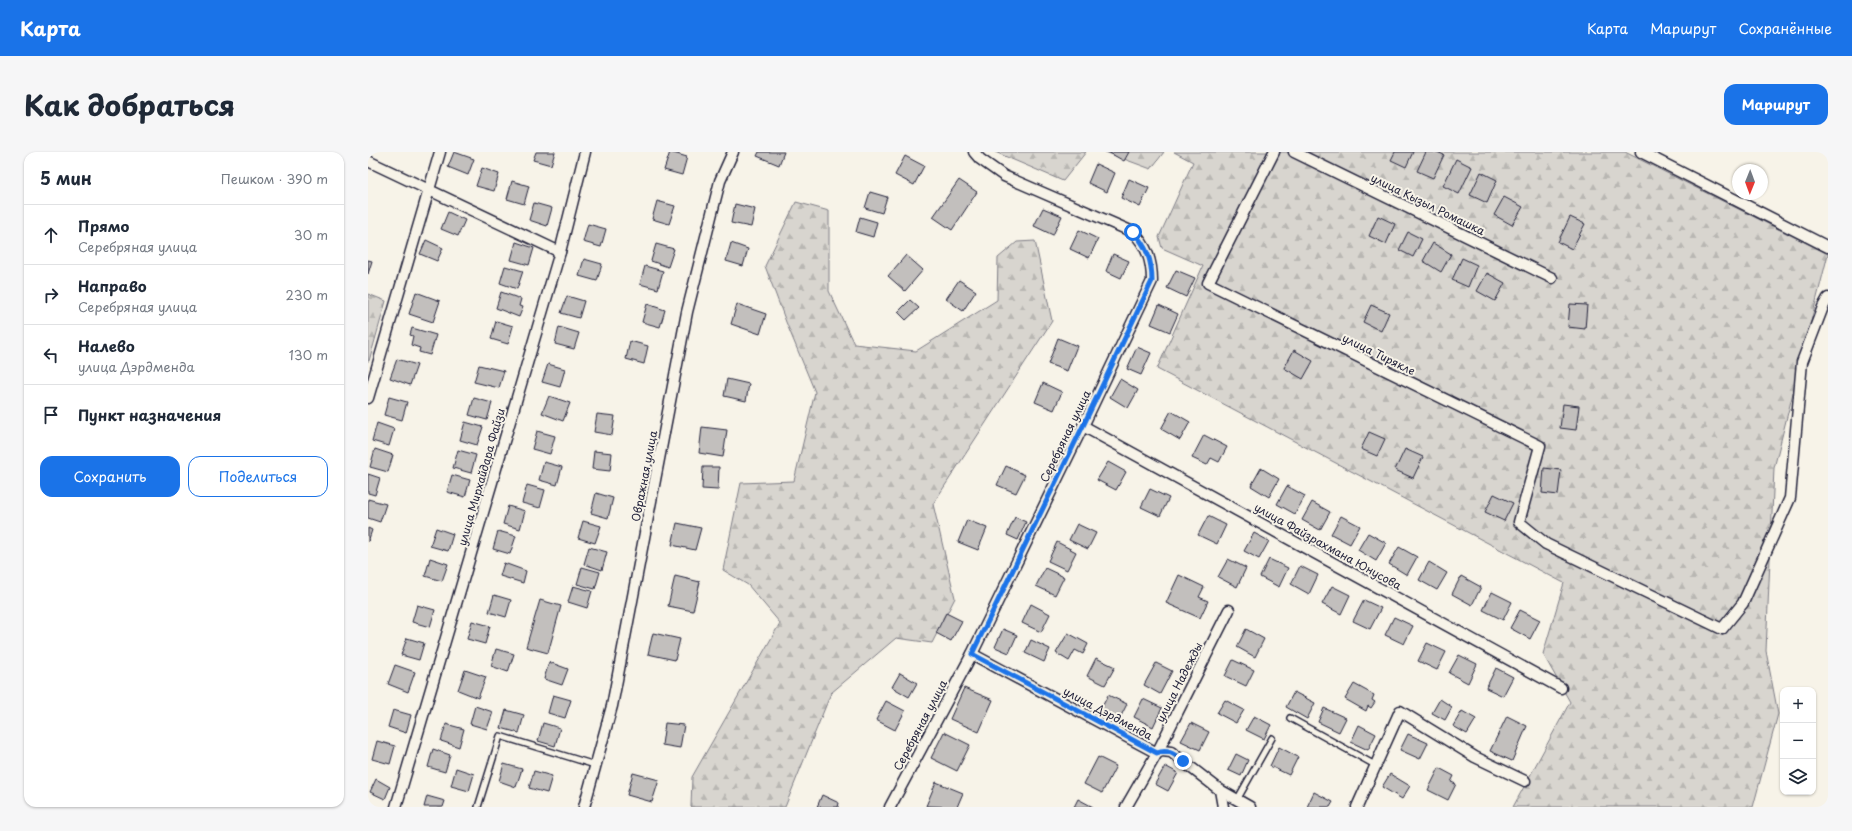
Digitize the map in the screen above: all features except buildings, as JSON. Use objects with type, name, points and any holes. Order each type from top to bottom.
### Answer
[{"type":"street","points":[[368,398],[440,152]]},
{"type":"street","name":"улица Мирхайдара Файзи","points":[[396,807],[560,252],[585,152]]},
{"type":"street","name":"Овражная улица","points":[[584,807],[612,706],[687,312],[720,181],[733,152]]},
{"type":"street","name":"Серебряная улица","points":[[890,807],[972,654],[1152,281],[1152,266],[1148,254],[1142,241],[1133,232],[1004,176],[974,152]]},
{"type":"street","name":"улица Тирякле","points":[[1274,152],[1208,283],[1540,446],[1519,522],[1546,544],[1722,629],[1743,603],[1790,498],[1802,362],[1823,307],[1828,298]]},
{"type":"street","name":"улица Кызыл Ромашка","points":[[1294,152],[1552,278]]},
{"type":"street","points":[[1641,152],[1828,247]]},
{"type":"street","points":[[368,161],[560,252]]},
{"type":"street","name":"улица Файзрахмана Юнусова","points":[[1083,426],[1561,688]]},
{"type":"street","name":"улица Надежды","points":[[1126,807],[1157,753],[1229,610]]},
{"type":"street","name":"улица Дэрдменда","points":[[972,654],[1157,753],[1162,751],[1171,752],[1220,790],[1250,807]]},
{"type":"street","points":[[1357,807],[1400,711],[1475,757],[1525,781]]},
{"type":"street","points":[[1220,790],[1223,807]]},
{"type":"lane","points":[[1290,718],[1375,764]]},
{"type":"lane","points":[[478,807],[500,736],[595,764]]},
{"type":"lane","points":[[1237,800],[1272,738]]},
{"type":"green space","points":[[995,152],[1086,152],[1063,181]]},
{"type":"green space","points":[[1105,152],[1164,152],[1151,169]]},
{"type":"green space","points":[[1174,152],[1625,152],[1828,254],[1774,468],[1766,651],[1778,714],[1753,807],[1513,807],[1570,702],[1543,654],[1564,583],[1157,369],[1203,266],[1162,248],[1159,237],[1193,162]]},
{"type":"green space","points":[[796,202],[829,211],[829,291],[854,344],[916,351],[997,300],[998,258],[1017,242],[1035,241],[1052,321],[933,504],[955,598],[932,643],[896,638],[831,693],[785,807],[691,807],[692,777],[780,623],[748,585],[723,570],[741,483],[794,481],[815,392],[765,266]]},
{"type":"green space","points":[[368,294],[386,301],[369,361],[368,361]]},
{"type":"route","points":[[1133,232],[1142,241],[1148,254],[1152,266],[1152,281],[972,654],[1157,753],[1162,751],[1171,752],[1183,761]]}]
